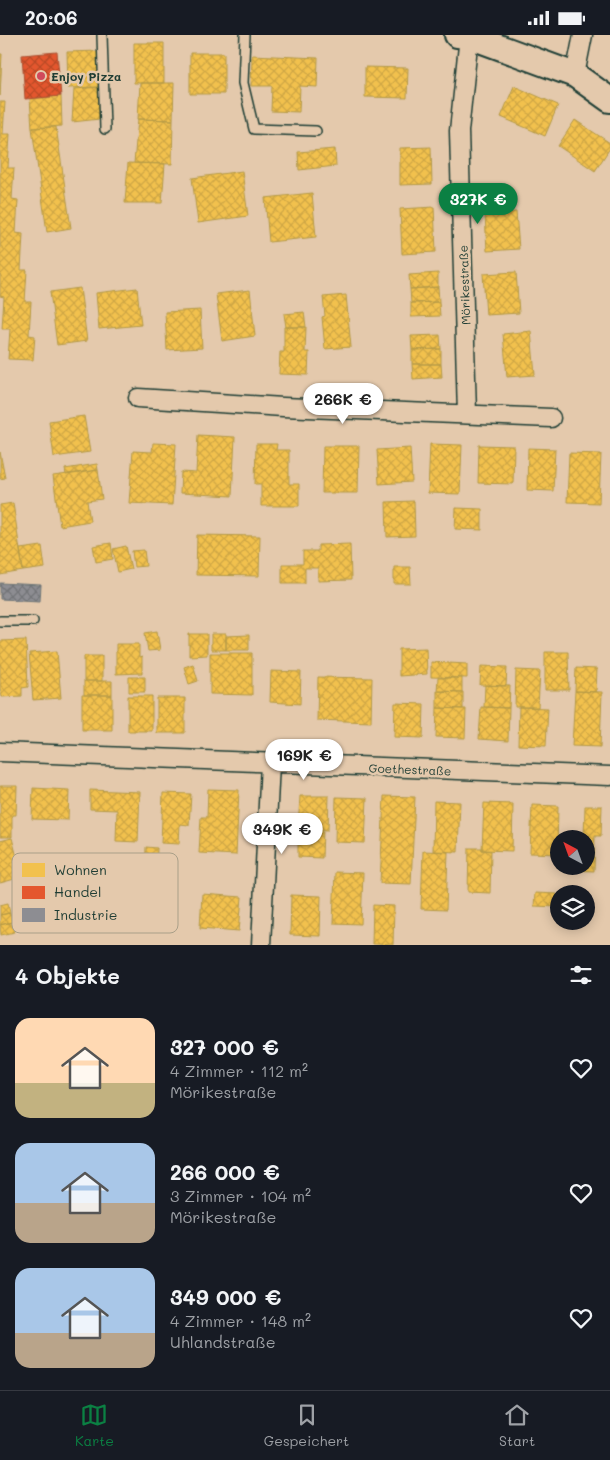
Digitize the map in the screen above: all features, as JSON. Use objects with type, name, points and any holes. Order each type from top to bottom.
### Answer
[{"type":"main road","points":[[463,36],[575,75],[610,100]]},
{"type":"street","points":[[575,75],[583,35]]},
{"type":"street","name":"Mörikestraße","points":[[463,36],[459,131],[467,414]]},
{"type":"street","points":[[138,398],[283,407],[551,418]]},
{"type":"street","name":"Goethestraße","points":[[0,752],[610,777]]},
{"type":"street","points":[[261,945],[270,763]]},
{"type":"lane","points":[[102,35],[105,129]]},
{"type":"lane","points":[[245,35],[243,83],[254,129],[316,131]]},
{"type":"lane","points":[[0,621],[33,621]]},
{"type":"building: Wohnen","points":[[134,43],[164,43],[164,83],[134,83]]},
{"type":"building: Wohnen","points":[[99,51],[100,87],[68,88],[67,52]]},
{"type":"building: Wohnen","points":[[190,53],[224,53],[224,94],[190,94]]},
{"type":"building: Wohnen","points":[[0,54],[2,54],[0,96]]},
{"type":"building: Wohnen","points":[[252,55],[318,58],[317,87],[300,86],[299,112],[271,111],[272,86],[251,86]]},
{"type":"building: Wohnen","points":[[365,67],[408,68],[407,98],[365,97]]},
{"type":"building: Wohnen","points":[[140,83],[174,83],[173,120],[138,119]]},
{"type":"building: Wohnen","points":[[514,86],[558,105],[545,136],[501,117]]},
{"type":"building: Wohnen","points":[[100,87],[100,119],[72,122],[74,89]]},
{"type":"building: Wohnen","points":[[61,96],[62,126],[32,128],[30,99]]},
{"type":"building: Wohnen","points":[[0,102],[5,102],[3,134],[10,134],[8,168],[14,168],[12,199],[18,200],[16,233],[23,234],[21,270],[27,270],[25,302],[31,302],[29,335],[35,336],[33,360],[8,359],[10,329],[2,329],[4,297],[0,296]]},
{"type":"building: Wohnen","points":[[138,119],[173,120],[172,164],[134,163]]},
{"type":"building: Wohnen","points":[[575,120],[610,143],[610,148],[595,171],[558,146]]},
{"type":"building: Wohnen","points":[[56,127],[71,228],[47,232],[32,128]]},
{"type":"building: Wohnen","points":[[431,147],[432,184],[400,185],[400,148]]},
{"type":"building: Wohnen","points":[[335,149],[336,166],[299,170],[298,152]]},
{"type":"building: Wohnen","points":[[128,163],[165,164],[162,203],[125,203]]},
{"type":"building: Wohnen","points":[[242,171],[248,216],[198,223],[192,178]]},
{"type":"building: Wohnen","points":[[312,193],[316,237],[269,242],[265,198]]},
{"type":"building: Wohnen","points":[[434,207],[436,252],[402,254],[400,209]]},
{"type":"building: Wohnen","points":[[516,212],[519,249],[487,251],[485,214]]},
{"type":"building: Wohnen","points":[[516,272],[519,313],[486,315],[483,274]]},
{"type":"building: Wohnen","points":[[438,273],[438,287],[410,289],[409,275]]},
{"type":"building: Wohnen","points":[[438,287],[439,302],[411,303],[410,289]]},
{"type":"building: Wohnen","points":[[80,288],[87,341],[57,345],[50,292]]},
{"type":"building: Wohnen","points":[[137,288],[141,325],[99,329],[96,293]]},
{"type":"building: Wohnen","points":[[250,290],[255,336],[222,341],[216,294]]},
{"type":"building: Wohnen","points":[[346,295],[351,347],[325,349],[322,317],[325,316],[323,297]]},
{"type":"building: Wohnen","points":[[439,302],[440,316],[411,317],[411,303]]},
{"type":"building: Wohnen","points":[[200,310],[202,348],[167,350],[165,312]]},
{"type":"building: Wohnen","points":[[304,312],[306,327],[286,327],[284,314]]},
{"type":"building: Wohnen","points":[[284,327],[306,327],[305,352],[309,352],[308,375],[279,374],[280,352],[284,352]]},
{"type":"building: Wohnen","points":[[531,331],[535,375],[507,377],[503,334]]},
{"type":"building: Wohnen","points":[[440,335],[441,349],[412,350],[411,336]]},
{"type":"building: Wohnen","points":[[441,349],[441,364],[412,364],[412,350]]},
{"type":"building: Wohnen","points":[[412,364],[441,364],[442,377],[413,379]]},
{"type":"building: Wohnen","points":[[84,416],[90,452],[54,457],[49,421]]},
{"type":"building: Wohnen","points":[[198,435],[235,437],[232,496],[180,493],[181,472],[196,473]]},
{"type":"building: Wohnen","points":[[153,443],[176,444],[172,505],[129,503],[133,451],[152,452]]},
{"type":"building: Wohnen","points":[[256,444],[277,444],[276,450],[289,450],[289,484],[299,484],[299,506],[261,506],[261,484],[255,484]]},
{"type":"building: Wohnen","points":[[430,444],[462,445],[460,494],[428,493]]},
{"type":"building: Wohnen","points":[[479,445],[514,446],[513,484],[478,483]]},
{"type":"building: Wohnen","points":[[323,446],[359,446],[358,493],[322,493]]},
{"type":"building: Wohnen","points":[[410,448],[412,482],[379,484],[377,450]]},
{"type":"building: Wohnen","points":[[528,448],[555,449],[553,491],[527,490]]},
{"type":"building: Wohnen","points":[[0,452],[5,478],[0,479]]},
{"type":"building: Wohnen","points":[[569,453],[601,454],[599,503],[567,502]]},
{"type":"building: Wohnen","points":[[97,464],[98,470],[66,475],[65,469]]},
{"type":"building: Wohnen","points":[[98,470],[102,499],[87,501],[90,521],[60,526],[53,476]]},
{"type":"building: Wohnen","points":[[414,501],[415,536],[387,537],[386,502]]},
{"type":"building: Wohnen","points":[[13,503],[23,571],[0,575],[0,505]]},
{"type":"building: Wohnen","points":[[456,508],[482,509],[482,530],[455,529]]},
{"type":"building: Wohnen","points":[[197,535],[260,536],[259,576],[196,575]]},
{"type":"building: Wohnen","points":[[111,543],[113,559],[96,562],[93,546]]},
{"type":"building: Wohnen","points":[[350,544],[351,580],[318,581],[318,568],[305,568],[305,583],[282,583],[282,564],[303,564],[303,551],[318,551],[318,545]]},
{"type":"building: Wohnen","points":[[42,546],[45,568],[23,571],[20,549]]},
{"type":"building: Wohnen","points":[[126,546],[131,569],[118,572],[113,549]]},
{"type":"building: Wohnen","points":[[144,550],[146,566],[134,567],[132,551]]},
{"type":"building: Wohnen","points":[[394,567],[410,567],[411,584],[394,584]]},
{"type":"building: Wohnen","points":[[157,631],[160,650],[148,651],[145,633]]},
{"type":"building: Wohnen","points":[[189,634],[207,634],[207,655],[189,656]]},
{"type":"building: Wohnen","points":[[211,634],[226,634],[226,650],[211,650]]},
{"type":"building: Wohnen","points":[[249,635],[249,650],[226,650],[226,636]]},
{"type":"building: Wohnen","points":[[26,640],[28,687],[22,688],[22,696],[2,697],[0,688],[0,641]]},
{"type":"building: Wohnen","points":[[116,644],[139,644],[139,658],[142,657],[142,673],[116,674]]},
{"type":"building: Wohnen","points":[[426,648],[427,674],[399,676],[399,649]]},
{"type":"building: Wohnen","points":[[57,651],[61,698],[33,700],[29,653]]},
{"type":"building: Wohnen","points":[[545,652],[568,652],[569,690],[545,690]]},
{"type":"building: Wohnen","points":[[210,653],[252,653],[252,695],[210,694]]},
{"type":"building: Wohnen","points":[[84,656],[102,656],[102,681],[84,681]]},
{"type":"building: Wohnen","points":[[431,662],[467,664],[467,678],[431,677]]},
{"type":"building: Wohnen","points":[[193,664],[198,681],[189,684],[184,667]]},
{"type":"building: Wohnen","points":[[481,666],[507,667],[506,686],[480,685]]},
{"type":"building: Wohnen","points":[[576,668],[597,669],[596,692],[575,691]]},
{"type":"building: Wohnen","points":[[516,670],[540,671],[538,707],[515,707]]},
{"type":"building: Wohnen","points":[[271,671],[301,672],[300,704],[270,702]]},
{"type":"building: Wohnen","points":[[129,677],[145,677],[145,692],[129,692]]},
{"type":"building: Wohnen","points":[[318,677],[372,678],[371,722],[317,720]]},
{"type":"building: Wohnen","points":[[438,678],[462,678],[462,692],[437,691]]},
{"type":"building: Wohnen","points":[[84,681],[112,681],[112,695],[84,695]]},
{"type":"building: Wohnen","points":[[485,685],[510,686],[509,708],[484,707]]},
{"type":"building: Wohnen","points":[[437,691],[463,692],[463,709],[437,708]]},
{"type":"building: Wohnen","points":[[575,691],[602,692],[600,747],[572,746]]},
{"type":"building: Wohnen","points":[[82,695],[112,695],[112,730],[82,730]]},
{"type":"building: Wohnen","points":[[128,696],[152,696],[152,731],[128,731]]},
{"type":"building: Wohnen","points":[[157,698],[185,698],[185,733],[157,733]]},
{"type":"building: Wohnen","points":[[395,703],[424,704],[423,738],[394,737]]},
{"type":"building: Wohnen","points":[[481,707],[509,708],[508,741],[479,739]]},
{"type":"building: Wohnen","points":[[519,707],[548,708],[546,746],[518,745]]},
{"type":"building: Wohnen","points":[[437,708],[466,709],[465,738],[436,737]]},
{"type":"building: Wohnen","points":[[0,786],[17,786],[16,815],[12,815],[12,837],[0,837]]},
{"type":"building: Wohnen","points":[[33,788],[69,790],[68,820],[32,819]]},
{"type":"building: Wohnen","points":[[208,789],[239,790],[236,855],[199,853],[201,817],[207,817]]},
{"type":"building: Wohnen","points":[[90,790],[140,792],[138,842],[116,841],[117,810],[90,809]]},
{"type":"building: Wohnen","points":[[163,793],[191,794],[189,825],[180,824],[179,844],[161,843]]},
{"type":"building: Wohnen","points":[[300,796],[329,796],[328,830],[298,829]]},
{"type":"building: Wohnen","points":[[384,796],[415,797],[411,884],[380,883]]},
{"type":"building: Wohnen","points":[[336,797],[367,798],[365,843],[335,842]]},
{"type":"building: Wohnen","points":[[434,801],[460,802],[458,852],[433,851]]},
{"type":"building: Wohnen","points":[[484,803],[513,804],[512,851],[482,850]]},
{"type":"building: Wohnen","points":[[532,805],[558,806],[558,830],[550,830],[550,854],[530,853]]},
{"type":"building: Wohnen","points":[[585,806],[602,806],[601,836],[595,836],[595,830],[584,830]]},
{"type":"building: Wohnen","points":[[298,829],[323,830],[322,858],[298,857]]},
{"type":"building: Wohnen","points":[[12,838],[16,853],[12,853],[12,880],[0,883],[0,841]]},
{"type":"building: Wohnen","points":[[146,847],[157,848],[157,853],[146,853]]},
{"type":"building: Wohnen","points":[[469,848],[482,848],[482,850],[491,851],[490,893],[468,892]]},
{"type":"building: Wohnen","points":[[423,851],[448,852],[446,910],[421,909]]},
{"type":"building: Wohnen","points":[[335,872],[363,873],[361,924],[333,923]]},
{"type":"building: Wohnen","points":[[535,893],[550,894],[550,907],[534,906]]},
{"type":"building: Wohnen","points":[[202,894],[242,897],[239,931],[200,928]]},
{"type":"building: Wohnen","points":[[291,895],[321,896],[320,936],[290,935]]},
{"type":"building: Wohnen","points":[[8,903],[10,913],[0,915],[0,905]]},
{"type":"building: Wohnen","points":[[373,905],[394,906],[393,945],[372,944]]},
{"type":"building: Wohnen","points":[[10,913],[12,922],[0,925],[0,915]]},
{"type":"building: Wohnen","points":[[12,922],[12,933],[1,935],[0,925]]},
{"type":"building: Handel","name":"Enjoy Pizza","points":[[57,52],[61,96],[25,99],[22,55]]},
{"type":"building: Industrie","points":[[0,583],[41,585],[40,601],[0,599]]},
{"type":"place","name":"Enjoy Pizza","points":[[41,76]]}]
